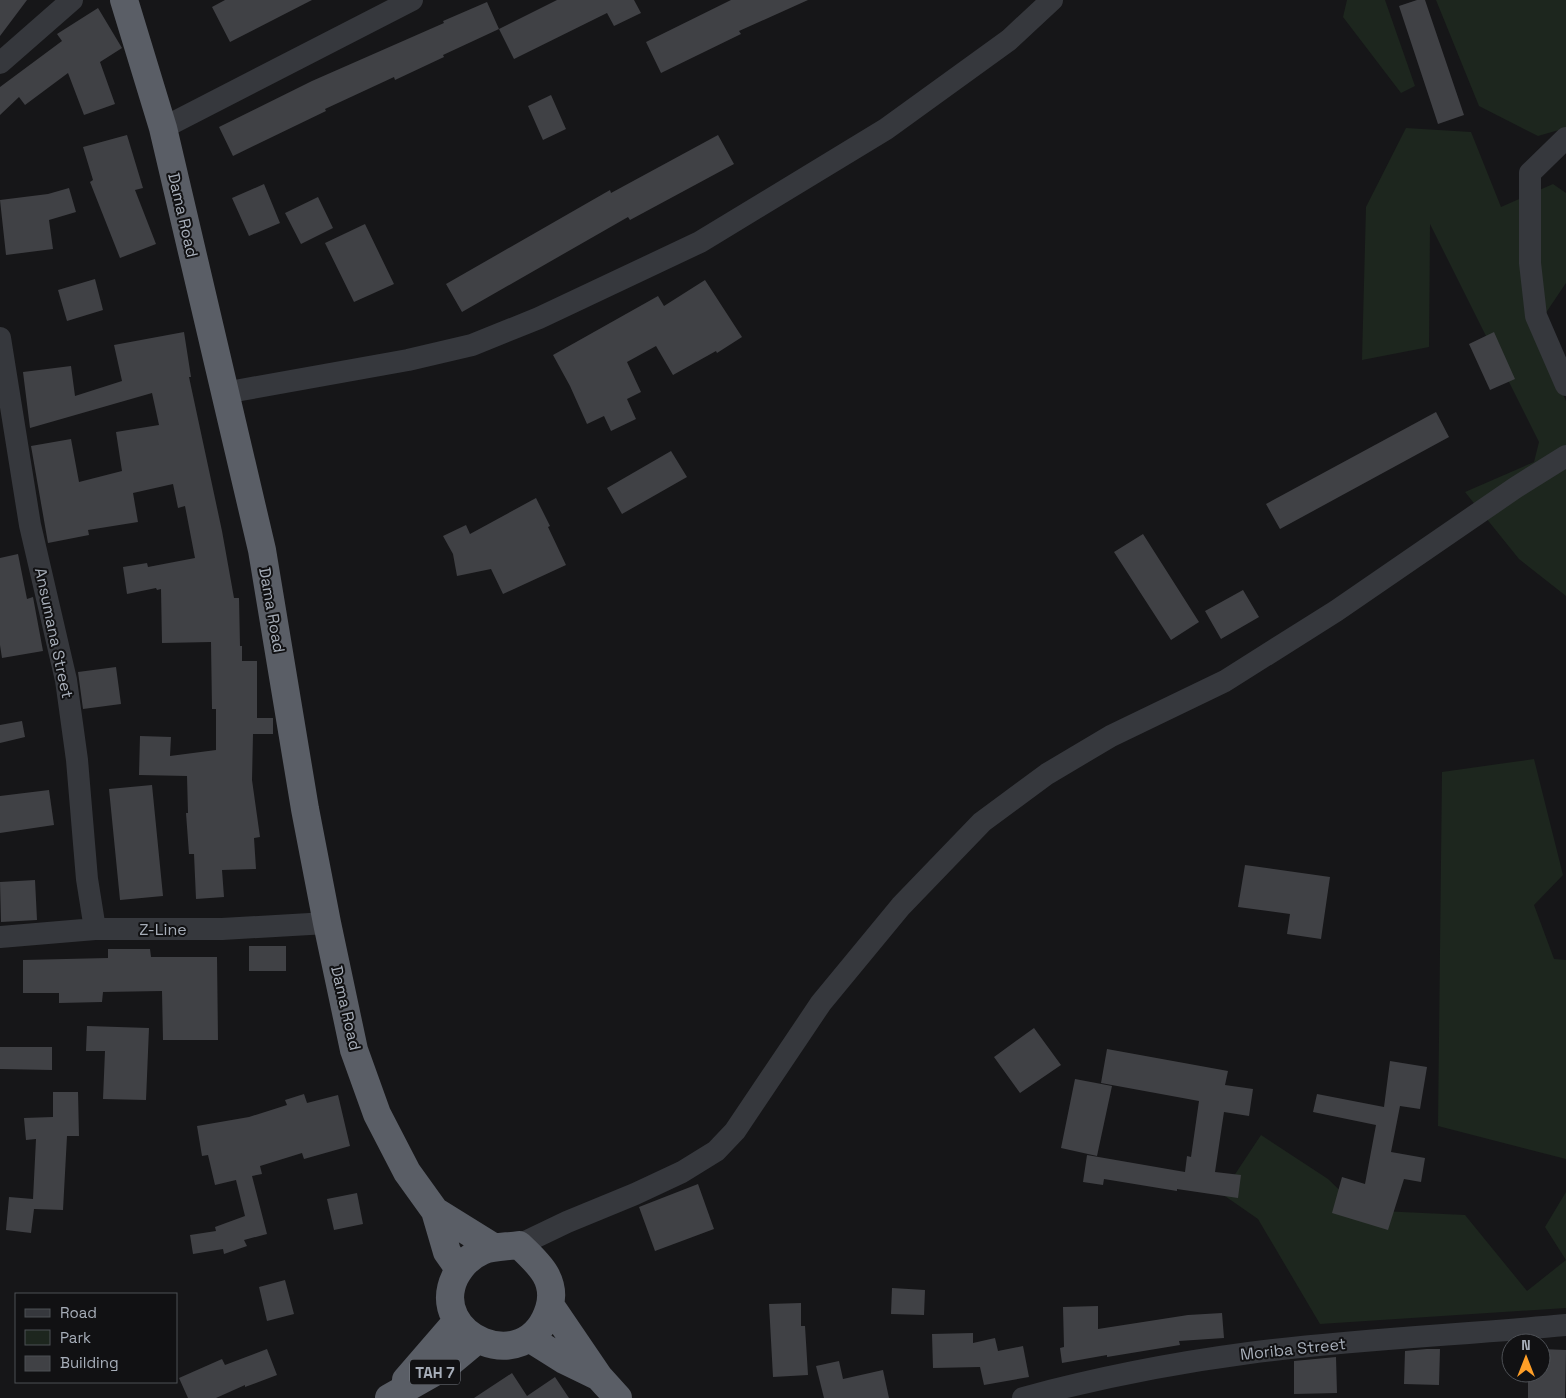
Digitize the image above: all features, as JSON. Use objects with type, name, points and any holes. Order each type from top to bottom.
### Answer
[{"type":"highway","name":"Dama Road","points":[[124,0],[163,128],[262,550],[305,809],[354,1050],[377,1114],[407,1172],[435,1211]]},
{"type":"highway","points":[[435,1211],[506,1246],[541,1267],[548,1278],[551,1292],[550,1305],[546,1318],[539,1329],[529,1338],[516,1344],[503,1346],[489,1345],[477,1340],[466,1332],[458,1321],[452,1308],[451,1294],[453,1281],[460,1269],[474,1255],[506,1246]]},
{"type":"highway","points":[[435,1211],[447,1252],[460,1269]]},
{"type":"highway","points":[[550,1305],[599,1377],[618,1398]]},
{"type":"highway","name":"TAH 7","points":[[389,1398],[458,1321]]},
{"type":"highway","points":[[529,1338],[564,1360],[599,1377]]},
{"type":"highway","name":"TAH 7","points":[[389,1398],[447,1365],[477,1340]]},
{"type":"street","points":[[0,63],[72,0]]},
{"type":"street","points":[[163,128],[412,0]]},
{"type":"street","points":[[224,393],[408,360],[472,345],[539,318],[593,293],[700,242],[886,130],[1009,40],[1052,0]]},
{"type":"street","points":[[1566,138],[1530,173],[1530,262],[1536,316],[1566,385]]},
{"type":"street","name":"Ansumana Street","points":[[0,338],[30,525],[66,680],[78,768],[87,879],[95,929]]},
{"type":"street","points":[[506,1246],[636,1194],[674,1176],[716,1151],[735,1131],[821,1002],[901,906],[982,822],[1047,774],[1111,736],[1225,681],[1328,616],[1515,488],[1566,456]]},
{"type":"street","name":"Z-Line","points":[[0,937],[95,929],[222,929],[327,923]]},
{"type":"street","name":"Moriba Street","points":[[1023,1398],[1164,1366],[1250,1353],[1349,1342],[1481,1333],[1566,1324]]},
{"type":"green space","points":[[1347,0],[1385,0],[1415,86],[1401,93],[1343,17]]},
{"type":"green space","points":[[1436,0],[1566,0],[1566,128],[1538,136],[1479,106]]},
{"type":"green space","points":[[1406,128],[1471,132],[1501,207],[1553,184],[1566,193],[1566,283],[1535,329],[1566,401],[1566,596],[1519,559],[1465,492],[1534,462],[1539,442],[1430,224],[1429,347],[1362,360],[1366,207]]},
{"type":"green space","points":[[1534,759],[1563,875],[1534,905],[1554,959],[1566,960],[1566,1159],[1438,1126],[1442,772]]},
{"type":"green space","points":[[1261,1135],[1328,1179],[1360,1210],[1465,1215],[1527,1291],[1566,1260],[1566,1308],[1320,1324],[1258,1219],[1222,1194]]},
{"type":"green space","points":[[1566,1192],[1566,1260],[1545,1227]]},
{"type":"building","points":[[0,0],[27,0],[0,36]]},
{"type":"building","points":[[225,0],[312,0],[230,42],[212,7]]},
{"type":"building","points":[[557,0],[634,0],[641,13],[614,26],[607,13],[514,59],[499,29]]},
{"type":"building","points":[[731,0],[808,0],[739,31],[741,34],[661,73],[646,42]]},
{"type":"building","points":[[1417,0],[1425,0],[1464,115],[1438,124],[1399,6]]},
{"type":"building","points":[[487,2],[499,29],[395,80],[394,77],[325,109],[326,111],[233,156],[219,127],[312,81]]},
{"type":"building","points":[[98,8],[122,48],[100,62],[115,104],[84,115],[68,73],[25,105],[19,97],[0,115],[0,87],[62,41],[57,34]]},
{"type":"building","points":[[551,95],[566,129],[543,140],[528,106]]},
{"type":"building","points":[[127,135],[143,188],[135,190],[156,244],[120,258],[90,182],[93,180],[83,147]]},
{"type":"building","points":[[718,135],[734,164],[630,220],[628,217],[462,312],[446,284],[610,190],[611,193]]},
{"type":"building","points":[[264,184],[280,223],[249,236],[232,198]]},
{"type":"building","points":[[69,188],[76,212],[49,220],[53,249],[6,255],[0,200],[48,194]]},
{"type":"building","points":[[318,197],[333,228],[301,244],[285,213]]},
{"type":"building","points":[[365,224],[394,284],[354,302],[325,243]]},
{"type":"building","points":[[95,279],[103,310],[67,321],[58,290]]},
{"type":"building","points":[[705,280],[742,337],[717,353],[716,351],[673,375],[656,346],[627,362],[641,392],[627,399],[636,419],[611,431],[604,416],[587,424],[570,386],[553,355],[658,296],[664,306]]},
{"type":"building","points":[[184,332],[191,377],[189,377],[222,531],[234,598],[239,598],[242,661],[257,661],[257,718],[273,718],[273,734],[253,734],[252,780],[260,837],[254,838],[256,869],[222,870],[224,897],[196,899],[194,854],[189,854],[186,813],[188,813],[187,776],[139,775],[140,736],[171,737],[170,756],[216,750],[216,709],[212,709],[211,642],[162,643],[161,589],[157,590],[156,588],[127,594],[123,567],[147,563],[148,567],[195,558],[185,506],[178,508],[173,484],[133,493],[138,522],[88,530],[89,535],[48,543],[31,446],[71,439],[79,482],[122,471],[116,432],[159,425],[152,393],[30,428],[23,372],[71,366],[75,396],[122,381],[114,345]]},
{"type":"building","points":[[1494,332],[1515,379],[1490,390],[1469,344]]},
{"type":"building","points":[[1436,412],[1449,437],[1280,529],[1266,504]]},
{"type":"building","points":[[671,451],[687,477],[622,514],[607,488]]},
{"type":"building","points":[[536,498],[566,565],[503,594],[491,569],[457,576],[453,554],[443,536],[466,525],[470,534]]},
{"type":"building","points":[[1143,534],[1199,622],[1171,640],[1114,552]]},
{"type":"building","points":[[18,554],[27,599],[33,597],[43,651],[2,658],[0,645],[0,558]]},
{"type":"building","points":[[1243,590],[1259,617],[1221,639],[1205,611]]},
{"type":"building","points":[[116,667],[121,704],[83,709],[78,672]]},
{"type":"building","points":[[22,721],[25,737],[0,743],[0,725]]},
{"type":"building","points":[[152,785],[163,896],[120,900],[109,789]]},
{"type":"building","points":[[49,790],[54,825],[0,833],[0,796]]},
{"type":"building","points":[[1245,865],[1330,877],[1321,939],[1287,934],[1290,914],[1238,907]]},
{"type":"building","points":[[35,880],[37,920],[1,922],[0,882]]},
{"type":"building","points":[[249,946],[286,946],[286,971],[249,971]]},
{"type":"building","points":[[108,949],[150,949],[151,957],[217,957],[218,1040],[163,1040],[162,991],[103,992],[102,1002],[59,1003],[59,993],[23,993],[23,960],[108,958]]},
{"type":"building","points":[[87,1026],[149,1028],[146,1100],[103,1099],[105,1051],[86,1051]]},
{"type":"building","points":[[1034,1028],[1061,1065],[1020,1093],[994,1057]]},
{"type":"building","points":[[0,1047],[52,1047],[52,1070],[0,1069]]},
{"type":"building","points":[[1107,1049],[1228,1071],[1225,1085],[1253,1089],[1249,1116],[1224,1112],[1215,1172],[1241,1175],[1238,1198],[1177,1189],[1177,1191],[1104,1179],[1103,1185],[1083,1182],[1087,1155],[1185,1172],[1187,1156],[1191,1157],[1199,1101],[1101,1083]]},
{"type":"building","points":[[1390,1061],[1427,1067],[1420,1109],[1400,1106],[1391,1152],[1425,1158],[1421,1182],[1404,1179],[1388,1230],[1332,1213],[1342,1177],[1365,1184],[1376,1125],[1313,1112],[1317,1094],[1384,1107]]},
{"type":"building","points":[[1075,1079],[1112,1086],[1097,1156],[1061,1148]]},
{"type":"building","points":[[53,1092],[78,1092],[79,1136],[67,1136],[63,1210],[34,1209],[31,1233],[6,1230],[9,1197],[33,1199],[36,1139],[26,1140],[24,1118],[53,1117]]},
{"type":"building","points":[[304,1094],[307,1103],[338,1095],[350,1146],[304,1159],[302,1153],[260,1166],[262,1174],[252,1176],[267,1234],[244,1240],[247,1246],[224,1254],[223,1249],[193,1254],[190,1235],[216,1231],[215,1227],[245,1216],[236,1180],[215,1185],[208,1155],[202,1156],[197,1126],[249,1117],[287,1105],[285,1100]]},
{"type":"building","points":[[698,1184],[714,1229],[655,1251],[639,1207]]},
{"type":"building","points":[[357,1193],[363,1224],[334,1230],[327,1199]]},
{"type":"building","points":[[285,1280],[294,1314],[267,1321],[259,1287]]},
{"type":"building","points":[[892,1288],[925,1290],[924,1315],[891,1314]]},
{"type":"building","points":[[801,1303],[801,1326],[805,1326],[808,1375],[773,1377],[769,1304]]},
{"type":"building","points":[[1098,1306],[1098,1329],[1188,1315],[1222,1313],[1224,1338],[1179,1341],[1180,1345],[1062,1363],[1060,1348],[1064,1347],[1063,1307]]},
{"type":"building","points":[[973,1333],[973,1343],[995,1338],[998,1351],[1023,1346],[1029,1377],[984,1385],[980,1367],[933,1368],[932,1334]]},
{"type":"building","points":[[267,1349],[277,1375],[245,1387],[245,1385],[216,1398],[188,1398],[179,1378],[222,1359],[225,1365]]},
{"type":"building","points":[[1440,1349],[1439,1385],[1404,1384],[1405,1351]]},
{"type":"building","points":[[1551,1349],[1566,1350],[1565,1398],[1528,1398],[1528,1383],[1551,1383]]},
{"type":"building","points":[[1336,1357],[1337,1393],[1294,1394],[1294,1361]]},
{"type":"building","points":[[839,1361],[843,1379],[883,1370],[889,1398],[824,1398],[816,1366]]},
{"type":"building","points":[[512,1373],[527,1396],[555,1377],[569,1398],[474,1398]]}]
